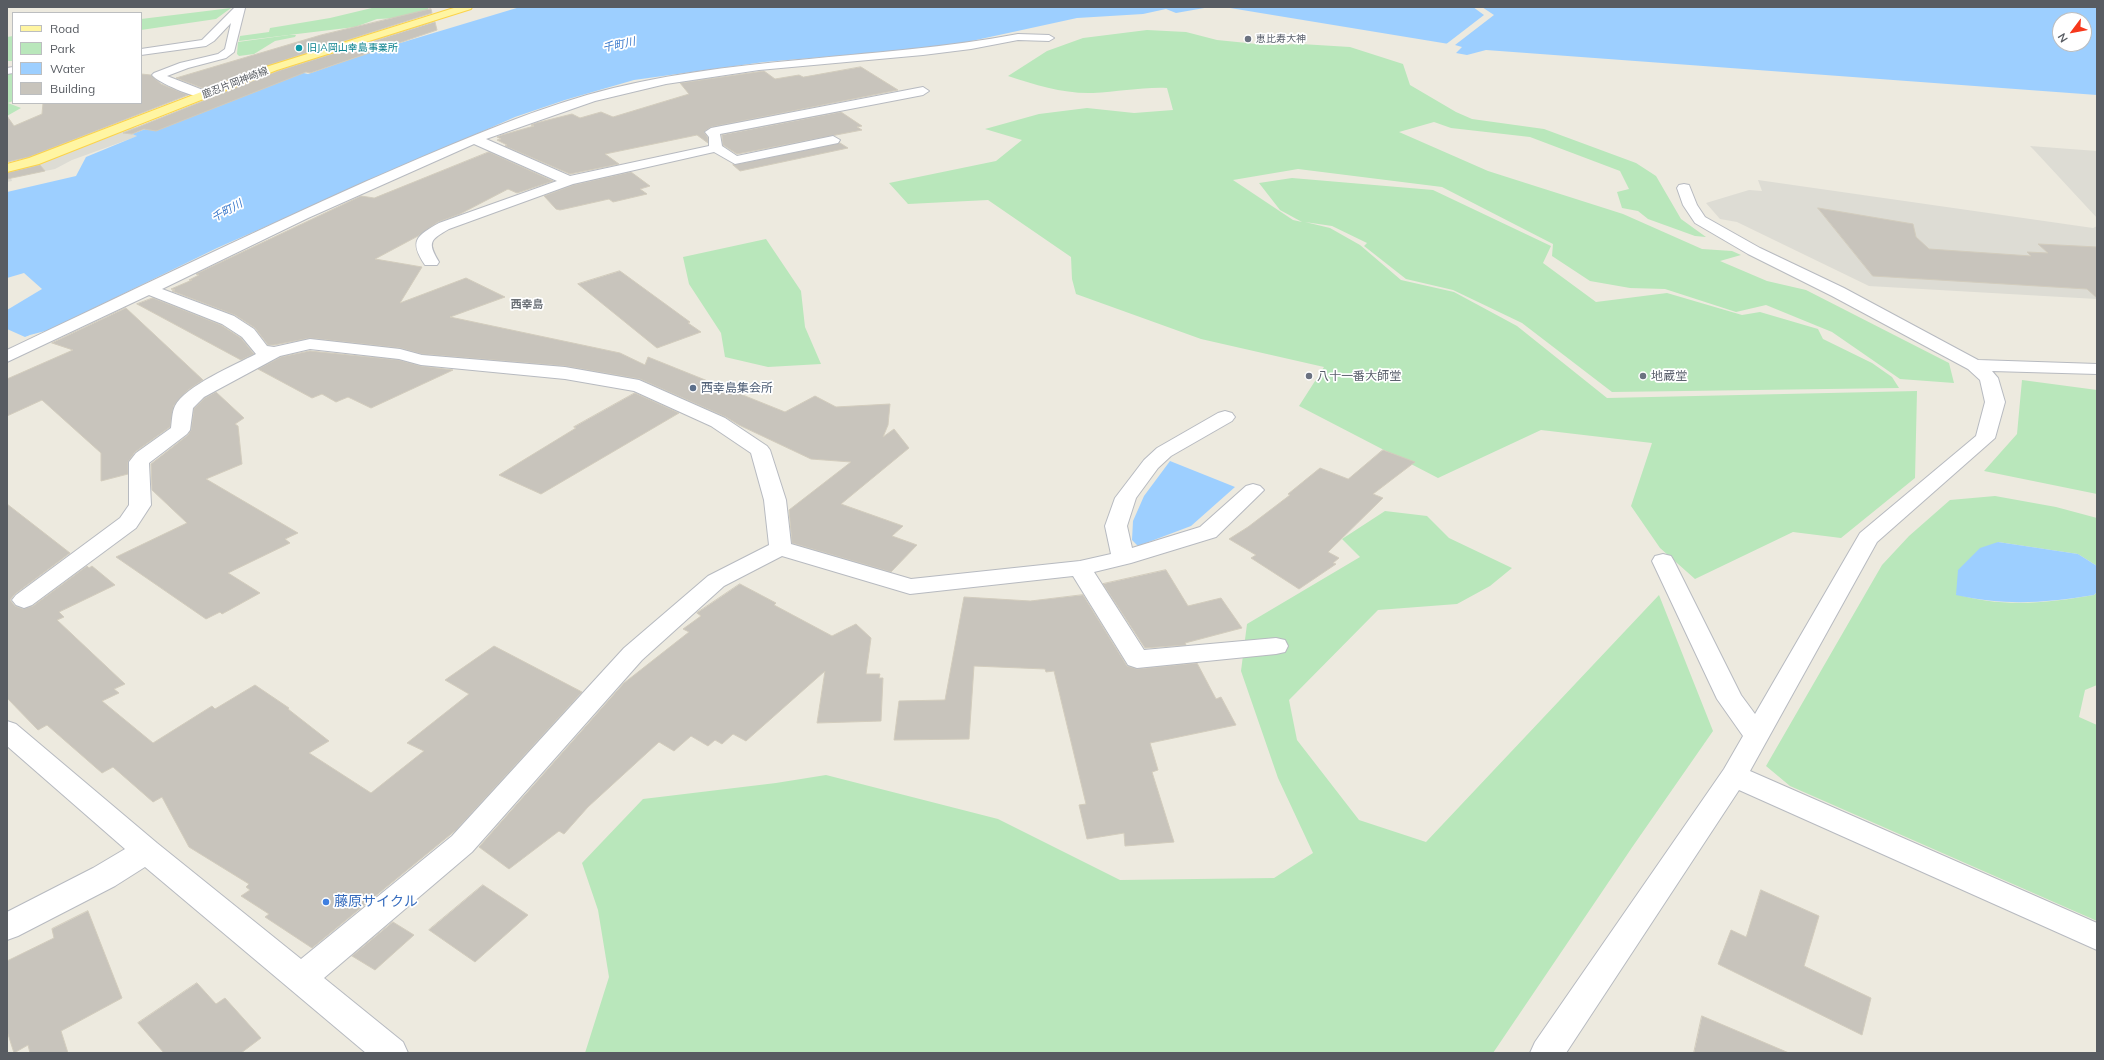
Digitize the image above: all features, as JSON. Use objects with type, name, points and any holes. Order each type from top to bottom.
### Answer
[{"type":"main road","name":"鹿忍片岡神崎線","points":[[7,168],[34,161],[273,68],[467,7]]},
{"type":"street","points":[[204,95],[168,81],[158,75],[184,65],[222,56],[230,50],[240,7]]},
{"type":"street","points":[[142,52],[205,43],[240,7]]},
{"type":"street","points":[[16,347],[151,290],[303,215],[474,139],[591,98],[666,80],[765,66],[971,46],[1018,37],[1049,38]]},
{"type":"street","points":[[716,148],[712,132],[923,91]]},
{"type":"street","points":[[474,139],[569,181]]},
{"type":"street","points":[[431,262],[423,248],[424,241],[430,234],[479,212],[569,181],[716,148],[735,160],[834,140]]},
{"type":"street","points":[[1547,1053],[1734,776],[1868,538],[1985,438],[1995,402],[1988,378],[1974,365],[1838,292],[1754,251],[1700,220],[1690,204],[1684,188]]},
{"type":"street","points":[[151,290],[228,320],[248,333],[261,350],[274,352]]},
{"type":"street","points":[[24,600],[128,523],[140,505],[139,462],[143,457],[180,430],[184,406],[197,393],[274,352],[310,344],[400,354],[421,360],[565,373],[639,386],[718,422],[760,450],[774,500],[780,548]]},
{"type":"street","points":[[1974,365],[2097,369]]},
{"type":"street","points":[[1123,558],[1116,526],[1126,498],[1151,464],[1164,452],[1225,417]]},
{"type":"street","points":[[301,978],[462,844],[498,802],[639,649],[716,580],[780,548],[910,587],[1080,568],[1123,558],[1208,532],[1253,490]]},
{"type":"street","points":[[1663,561],[1730,699],[1756,735]]},
{"type":"street","points":[[1080,568],[1137,659],[1276,646]]},
{"type":"street","points":[[7,731],[147,851],[391,1053]]},
{"type":"street","points":[[1734,776],[2097,937]]},
{"type":"street","points":[[7,927],[104,877],[147,851]]},
{"type":"shaded area","points":[[127,126],[144,129],[132,134],[138,136],[72,160],[55,169],[11,178],[12,181],[7,182],[7,170]]},
{"type":"shaded area","points":[[2030,146],[2097,151],[2097,218],[2033,149]]},
{"type":"shaded area","points":[[1758,180],[2093,228],[2097,226],[2097,299],[1869,286],[1737,222],[1720,219],[1706,203],[1749,190],[1762,191]]},
{"type":"green space","points":[[376,7],[429,7],[426,12],[400,18],[377,19],[355,27],[239,41],[240,36],[269,32],[270,28],[330,18]]},
{"type":"green space","points":[[231,8],[216,19],[142,30],[142,19]]},
{"type":"green space","points":[[1147,30],[1186,32],[1217,40],[1267,45],[1301,44],[1350,47],[1403,64],[1410,85],[1456,112],[1472,119],[1544,129],[1636,163],[1656,176],[1681,219],[1706,237],[1695,236],[1648,219],[1638,211],[1622,208],[1617,192],[1629,189],[1620,171],[1530,137],[1451,128],[1434,122],[1399,132],[1488,171],[1623,214],[1702,249],[1732,251],[1741,255],[1720,261],[1767,281],[1806,290],[1949,363],[1954,383],[1900,379],[1832,332],[1766,305],[1736,312],[1665,289],[1630,288],[1590,281],[1552,256],[1553,244],[1442,187],[1298,169],[1233,180],[1293,220],[1302,222],[1280,210],[1259,183],[1292,178],[1433,190],[1551,246],[1543,263],[1596,302],[1667,293],[1742,315],[1760,312],[1818,329],[1823,339],[1872,363],[1892,377],[1899,388],[1612,392],[1522,323],[1453,290],[1406,279],[1364,246],[1367,243],[1332,226],[1305,222],[1330,228],[1360,245],[1401,280],[1454,292],[1517,326],[1607,398],[1917,391],[1915,478],[1841,538],[1793,532],[1695,579],[1660,548],[1631,506],[1652,443],[1541,430],[1438,478],[1299,406],[1324,367],[1201,339],[1076,294],[1072,279],[1071,257],[988,200],[908,204],[889,183],[996,161],[1022,140],[985,129],[1039,114],[1087,108],[1134,113],[1173,110],[1167,88],[1082,93],[1050,88],[1008,76],[1047,51],[1083,38]]},
{"type":"green space","points":[[296,35],[295,37],[275,41],[254,54],[239,56],[237,54],[238,42]]},
{"type":"green space","points":[[12,36],[12,61],[7,61],[7,37]]},
{"type":"green space","points":[[7,73],[12,73],[12,101],[8,103],[21,108],[7,116]]},
{"type":"green space","points":[[766,239],[801,291],[805,327],[821,364],[768,367],[725,357],[721,333],[689,284],[683,257]]},
{"type":"green space","points":[[2022,380],[2097,390],[2097,494],[1984,471],[2017,434]]},
{"type":"green space","points":[[1995,496],[2056,507],[2097,518],[2097,566],[2078,554],[1998,542],[1956,594],[1990,601],[2025,603],[2077,598],[2094,595],[2097,592],[2097,685],[2085,690],[2079,717],[2097,725],[2097,921],[1790,786],[1766,766],[1882,565],[1909,536],[1950,500]]},
{"type":"green space","points":[[1385,511],[1427,516],[1449,538],[1512,568],[1490,586],[1457,604],[1378,610],[1289,700],[1297,740],[1359,820],[1426,842],[1659,595],[1713,731],[1493,1053],[585,1053],[609,977],[598,910],[582,863],[643,799],[776,783],[826,775],[998,819],[1120,880],[1274,878],[1313,853],[1278,778],[1241,671],[1247,624],[1360,557],[1342,539]]},
{"type":"water","name":"千町川","points":[[520,7],[1210,7],[1176,13],[1166,9],[1143,14],[1077,18],[944,47],[764,62],[634,80],[565,100],[515,117],[217,248],[49,330],[30,335],[7,345],[7,310],[42,289],[24,273],[7,278],[7,192],[76,176],[86,157],[137,136],[132,134],[299,72],[308,74],[377,50]]},
{"type":"water","points":[[1224,7],[2097,7],[2097,95],[1486,50],[1467,55],[1456,53],[1462,47]]},
{"type":"water","points":[[1170,461],[1235,487],[1191,526],[1138,546],[1132,540],[1133,521],[1144,496]]},
{"type":"water","points":[[1998,542],[2078,554],[2097,566],[2097,592],[2094,595],[2076,598],[2025,602],[1992,601],[1956,595],[1958,570],[1980,548]]},
{"type":"pier","points":[[1473,7],[1482,7],[1494,15],[1455,45],[1445,45],[1484,15]]},
{"type":"pier","points":[[7,329],[25,337],[45,332],[7,347]]},
{"type":"building","points":[[431,9],[432,13],[269,65],[205,89],[176,78],[321,35]]},
{"type":"building","points":[[435,22],[437,30],[310,73],[306,72],[156,131],[144,129],[132,134],[123,133],[278,71]]},
{"type":"building","points":[[861,67],[898,90],[711,127],[704,132],[708,138],[708,143],[697,135],[605,154],[619,164],[570,174],[505,146],[507,145],[497,140],[501,139],[497,137],[534,126],[531,125],[536,123],[572,114],[580,118],[601,112],[613,117],[689,94],[680,83],[764,71],[775,79],[799,75],[803,77]]},
{"type":"building","points":[[142,74],[151,75],[161,84],[188,95],[29,157],[7,162],[7,116],[14,126],[42,114],[43,104],[142,104]]},
{"type":"building","points":[[841,112],[862,126],[857,127],[862,130],[737,154],[723,145],[722,135]]},
{"type":"building","points":[[840,143],[848,148],[740,171],[733,165]]},
{"type":"building","points":[[489,152],[553,181],[517,193],[508,189],[460,214],[438,222],[418,236],[375,259],[422,267],[400,303],[466,278],[505,297],[450,317],[620,353],[645,365],[648,357],[785,412],[815,396],[836,407],[890,404],[888,425],[883,437],[894,429],[909,448],[841,504],[903,526],[892,536],[917,545],[891,572],[792,543],[789,510],[851,462],[811,459],[739,425],[726,417],[640,379],[565,366],[422,354],[400,348],[310,338],[268,345],[255,328],[235,315],[172,291],[175,290],[171,289],[192,280],[189,280],[199,275],[196,274],[361,196],[374,198]]},
{"type":"building","points":[[40,165],[45,171],[7,179],[7,173]]},
{"type":"building","points":[[631,172],[650,186],[640,189],[647,194],[613,202],[609,199],[560,210],[556,209],[544,196],[573,185]]},
{"type":"building","points":[[1818,208],[1913,224],[1916,237],[1929,249],[2031,256],[2027,252],[2048,253],[2038,244],[2097,247],[2097,298],[2087,289],[1873,276]]},
{"type":"building","points":[[620,271],[690,322],[688,323],[701,332],[657,348],[578,284]]},
{"type":"building","points":[[153,298],[221,325],[241,338],[254,354],[241,360],[137,304]]},
{"type":"building","points":[[126,308],[203,380],[188,390],[174,405],[170,427],[135,452],[128,462],[128,474],[101,481],[101,453],[42,400],[7,416],[7,379],[73,350],[52,343]]},
{"type":"building","points":[[310,351],[399,360],[421,366],[453,370],[371,408],[348,397],[336,402],[322,394],[312,398],[258,369],[281,357]]},
{"type":"building","points":[[216,392],[244,418],[235,424],[238,426],[242,464],[206,479],[298,533],[285,539],[290,543],[228,573],[260,593],[222,614],[220,612],[206,619],[116,557],[187,523],[152,490],[151,464],[188,435],[191,430],[194,409],[205,398]]},
{"type":"building","points":[[635,393],[679,413],[541,494],[499,475],[576,428],[574,427]]},
{"type":"building","points":[[1383,450],[1415,462],[1373,494],[1383,498],[1328,552],[1339,558],[1333,563],[1336,564],[1299,589],[1251,558],[1256,555],[1229,539],[1248,527],[1290,495],[1288,494],[1320,468],[1348,479]]},
{"type":"building","points":[[7,504],[70,553],[15,594],[10,600],[15,606],[23,609],[33,606],[87,566],[89,568],[92,566],[115,585],[59,612],[64,617],[57,620],[125,684],[114,689],[119,693],[102,701],[153,743],[212,706],[215,709],[255,685],[289,708],[288,709],[329,741],[309,753],[371,793],[424,751],[407,743],[469,694],[445,680],[494,646],[582,692],[456,830],[312,948],[265,917],[269,914],[241,896],[250,890],[246,887],[249,884],[189,847],[162,797],[153,802],[113,767],[102,773],[47,725],[38,730],[7,698]]},
{"type":"building","points":[[1166,570],[1188,606],[1221,598],[1242,628],[1185,643],[1186,645],[1145,648],[1103,584]]},
{"type":"building","points":[[740,584],[776,603],[774,605],[832,636],[856,624],[871,638],[866,674],[880,674],[879,678],[883,678],[881,721],[817,723],[825,671],[746,741],[733,734],[722,744],[715,740],[708,746],[691,736],[674,751],[659,742],[588,807],[564,834],[559,831],[509,869],[479,847],[624,683],[689,632],[683,629],[701,616],[697,613]]},
{"type":"building","points":[[1083,595],[1127,666],[1137,669],[1197,663],[1216,699],[1221,697],[1236,725],[1150,743],[1158,770],[1152,772],[1174,842],[1125,846],[1124,833],[1087,839],[1079,805],[1086,804],[1054,671],[1046,672],[1045,669],[974,666],[969,739],[894,740],[899,701],[945,700],[964,597],[1030,601]]},
{"type":"building","points":[[483,885],[528,915],[475,962],[429,930]]},
{"type":"building","points":[[1761,890],[1819,916],[1804,966],[1871,998],[1862,1035],[1718,964],[1731,930],[1746,937]]},
{"type":"building","points":[[88,911],[122,998],[61,1031],[68,1053],[30,1053],[28,1045],[14,1053],[7,1031],[7,961],[54,938],[52,929]]},
{"type":"building","points":[[393,922],[414,935],[375,970],[352,956]]},
{"type":"building","points":[[197,983],[216,1004],[225,998],[261,1038],[241,1053],[164,1053],[138,1023]]},
{"type":"building","points":[[1702,1016],[1789,1053],[1694,1053]]},
{"type":"place","name":"恵比寿大神","points":[[1248,39]]},
{"type":"place","name":"旧JA岡山幸島事業所","points":[[299,48]]},
{"type":"place","name":"八十一番大師堂","points":[[1309,376]]},
{"type":"place","name":"地蔵堂","points":[[1643,376]]},
{"type":"place","name":"西幸島集会所","points":[[693,388]]},
{"type":"place","name":"藤原サイクル","points":[[326,902]]},
{"type":"district","name":"西幸島","points":[[527,305]]}]
